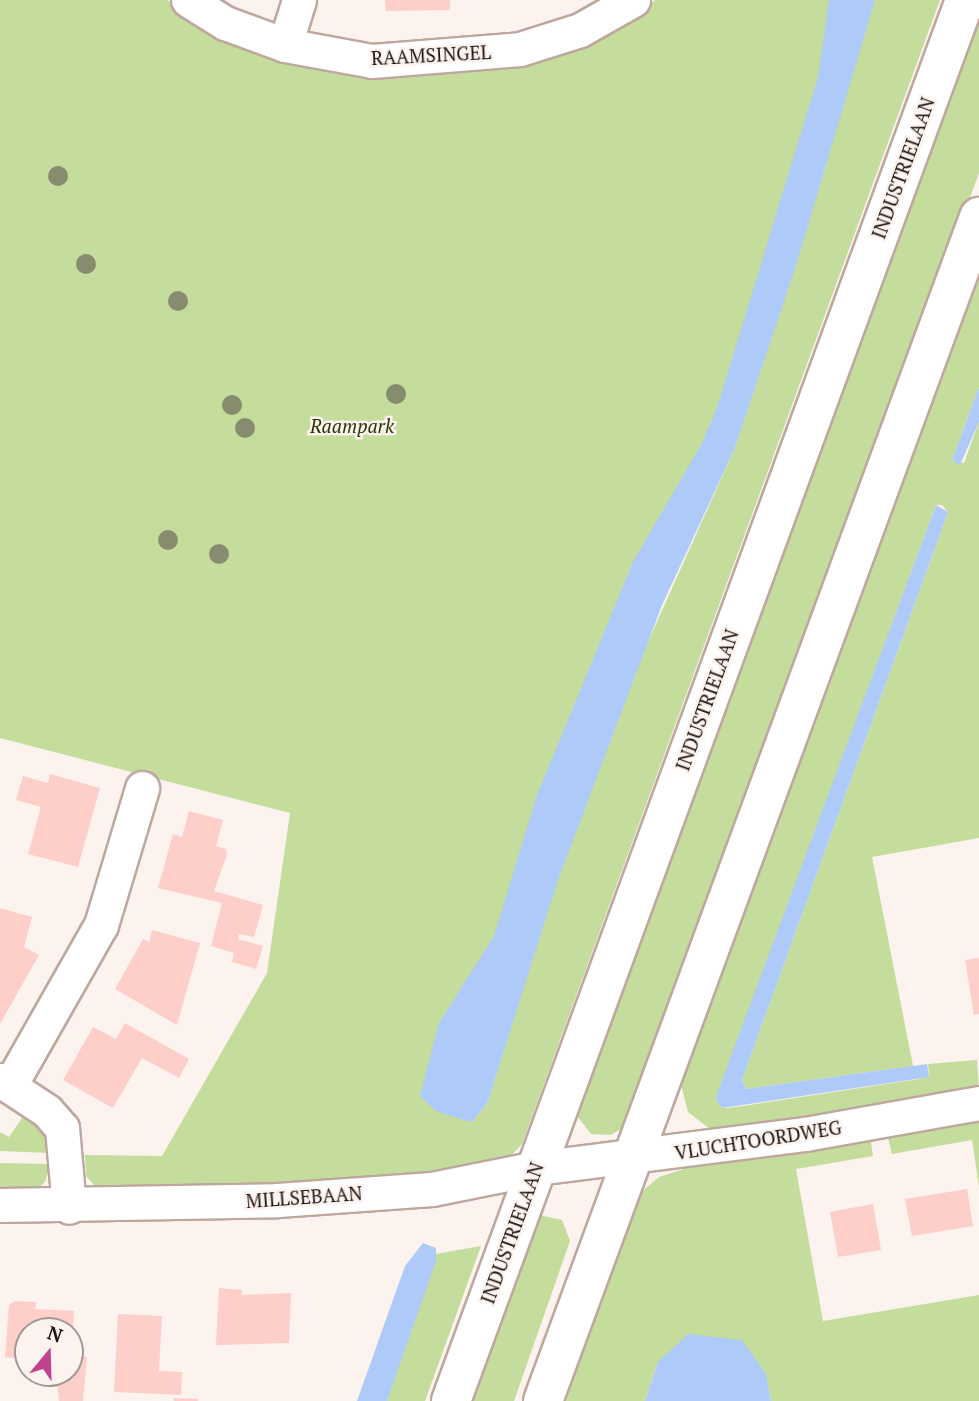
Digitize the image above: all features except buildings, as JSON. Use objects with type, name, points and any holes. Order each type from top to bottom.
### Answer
[{"type":"main road","name":"INDUSTRIELAAN","points":[[451,1401],[965,0]]},
{"type":"main road","points":[[543,1401],[635,1158],[979,217]]},
{"type":"street","name":"RAAMSINGEL","points":[[188,0],[225,23],[285,45],[372,61],[456,57],[520,49],[580,30],[633,0]]},
{"type":"street","points":[[285,45],[299,0]]},
{"type":"street","points":[[69,1207],[62,1128],[47,1111],[5,1082],[101,925],[142,788]]},
{"type":"street","name":"VLUCHTOORDWEG","points":[[536,1168],[635,1158],[979,1103]]},
{"type":"street","name":"MILLSEBAAN","points":[[0,1205],[69,1207],[432,1189],[536,1168]]},
{"type":"green space","name":"Raampark","points":[[0,0],[167,0],[268,55],[296,65],[349,72],[638,13],[655,0],[940,0],[522,1144],[503,1164],[489,1169],[313,1181],[112,1191],[97,1188],[86,1176],[85,1155],[162,1156],[267,973],[290,813],[0,738]],"holes":[[[827,162],[734,450],[647,644]],[[546,915],[487,1104],[472,1122]]]},
{"type":"green space","points":[[979,0],[979,173],[627,1125],[611,1135],[591,1134],[573,1111]]},
{"type":"green space","points":[[979,271],[979,387],[952,460],[964,463],[979,422],[979,838],[872,857],[913,1066],[746,1089],[742,1080],[948,512],[942,505],[936,505],[716,1100],[722,1108],[729,1108],[919,1079],[929,1076],[928,1064],[977,1060],[979,1089],[724,1132],[710,1129],[688,1112],[681,1085]]},
{"type":"green space","points":[[24,1115],[45,1133],[50,1153],[0,1151],[0,1132],[9,1137]]},
{"type":"green space","points":[[979,1115],[979,1187],[972,1140],[892,1154],[888,1138],[892,1131]]},
{"type":"green space","points":[[865,1137],[871,1142],[873,1156],[796,1169],[823,1321],[979,1295],[979,1401],[771,1401],[766,1374],[658,1362],[645,1401],[566,1401],[640,1193],[659,1177],[687,1168]]},
{"type":"green space","points":[[0,1163],[51,1164],[45,1182],[37,1189],[0,1191]]},
{"type":"green space","points":[[539,1215],[562,1220],[570,1241],[514,1401],[462,1401]]},
{"type":"green space","points":[[481,1246],[425,1401],[387,1401],[436,1254]]},
{"type":"water","points":[[829,0],[875,0],[795,269],[734,450],[662,605],[558,880],[487,1104],[472,1122],[436,1111],[420,1096],[439,1023],[494,936],[537,795],[633,562],[701,445],[717,408],[818,77]]},
{"type":"water","points":[[979,387],[979,422],[960,465],[952,460]]},
{"type":"water","points":[[936,505],[948,512],[742,1080],[746,1089],[927,1064],[929,1077],[722,1108],[716,1100],[718,1091]]},
{"type":"water","points":[[423,1243],[436,1248],[436,1261],[387,1401],[357,1401],[405,1266]]},
{"type":"water","points":[[688,1334],[742,1340],[766,1374],[771,1401],[645,1401],[658,1362]]}]
